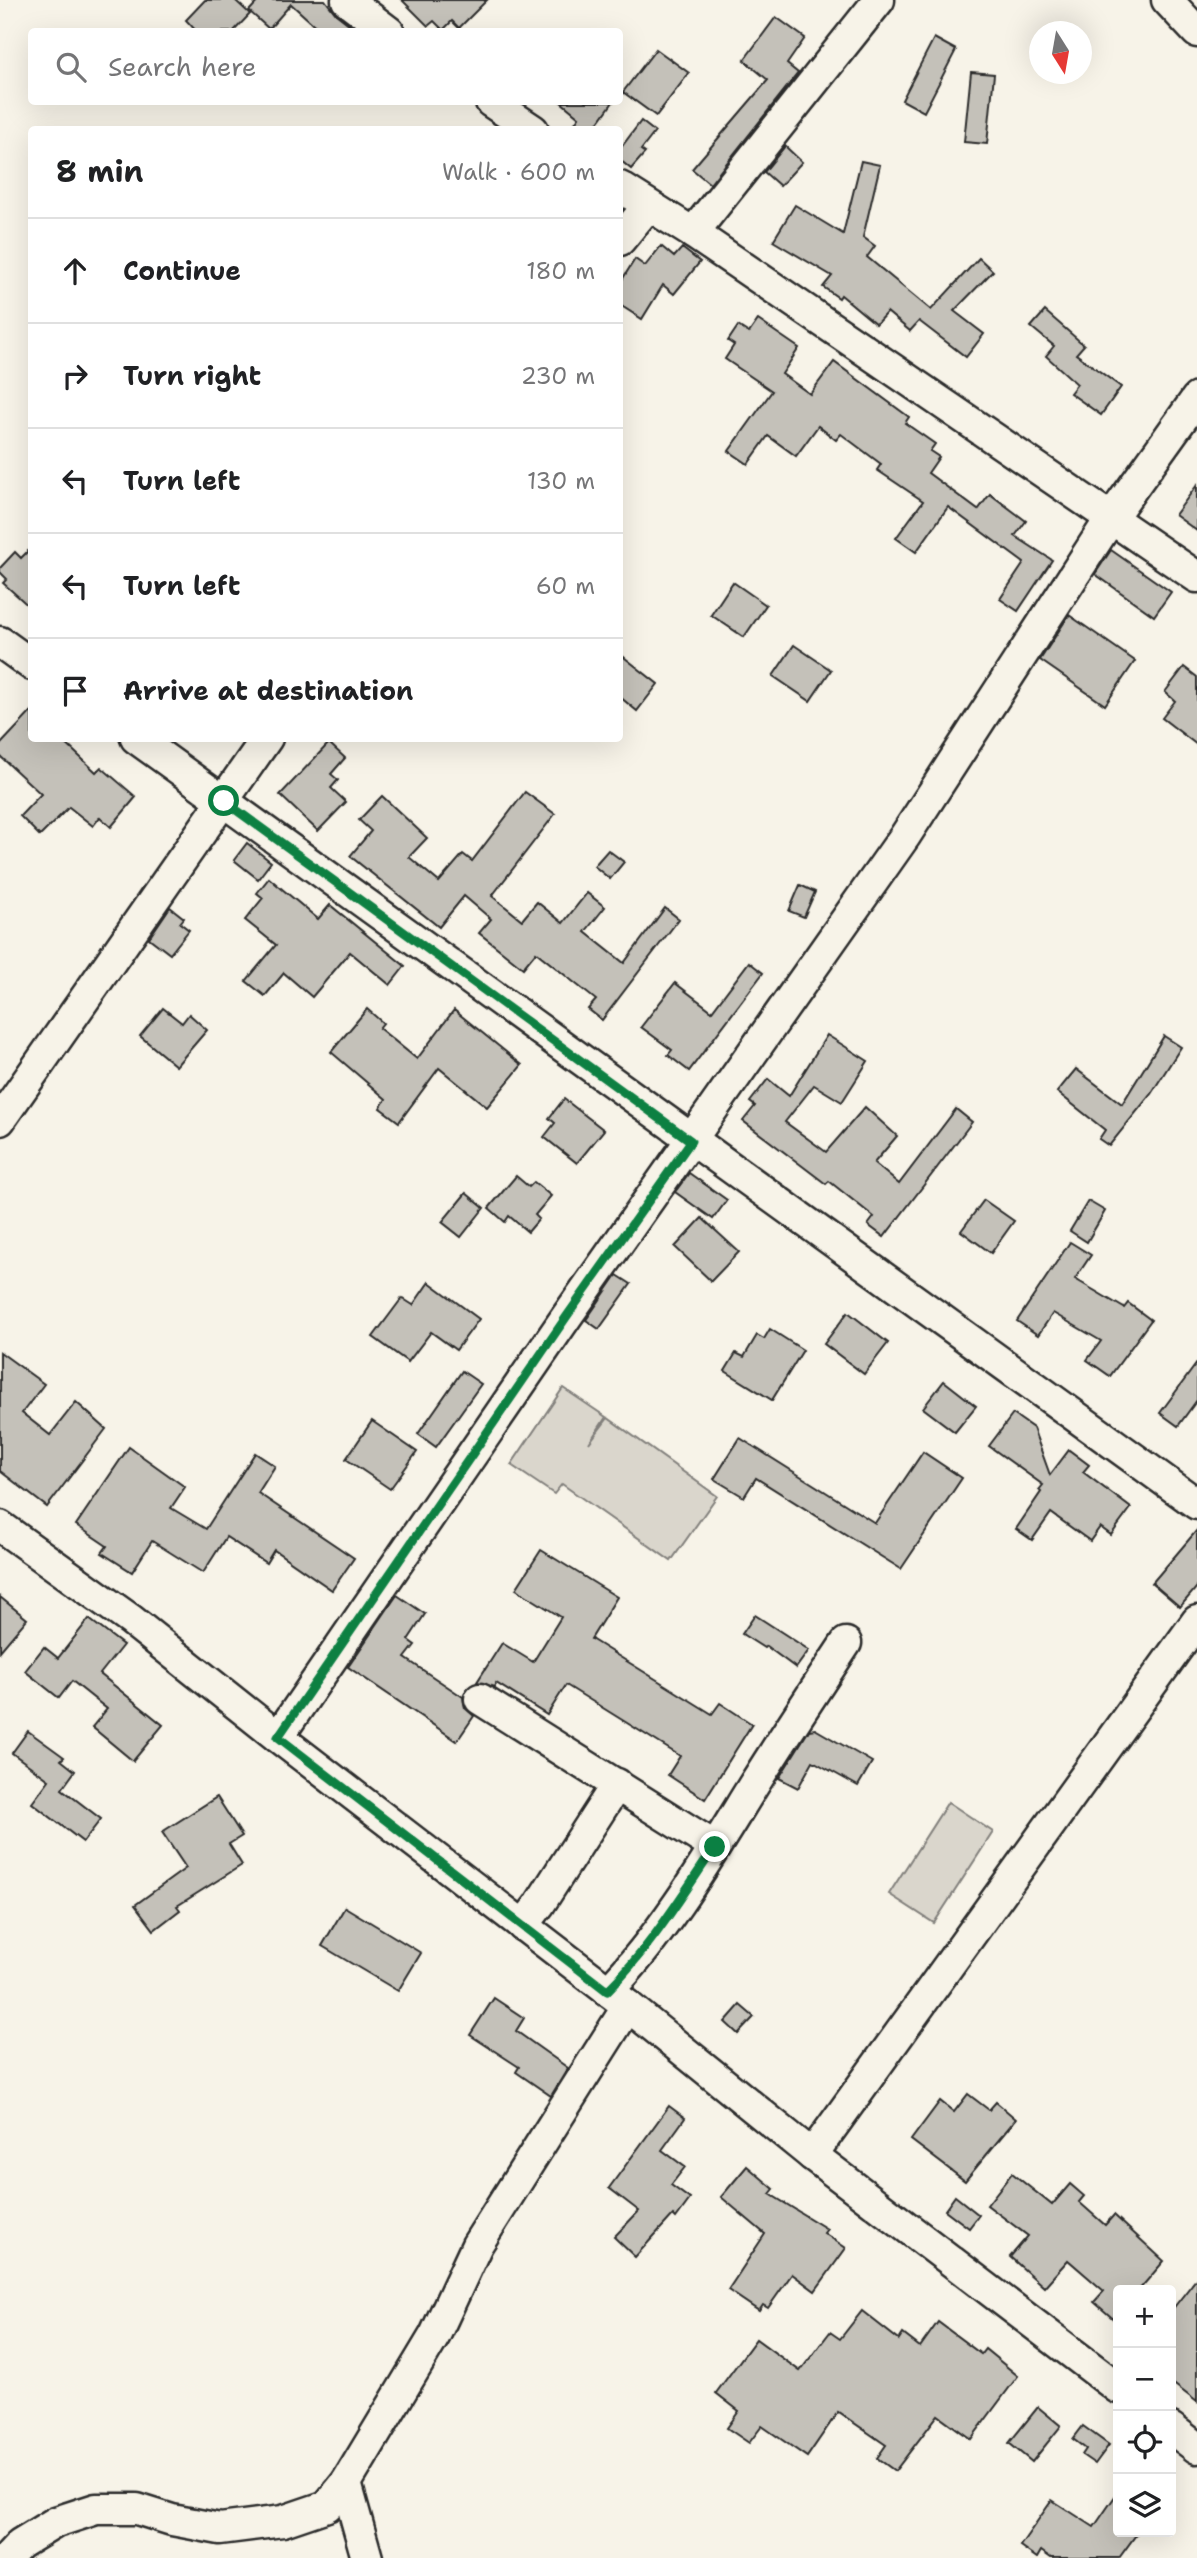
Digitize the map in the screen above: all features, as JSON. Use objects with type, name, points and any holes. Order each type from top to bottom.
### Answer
[{"type":"street","points":[[347,0],[385,28]]},
{"type":"street","points":[[693,233],[879,0]]},
{"type":"street","points":[[1167,0],[1197,32]]},
{"type":"street","points":[[496,105],[527,126]]},
{"type":"street","points":[[623,189],[693,233],[1197,577]]},
{"type":"street","points":[[623,236],[648,206]]},
{"type":"street","points":[[278,1737],[567,1316],[905,836],[1111,518],[1197,398]]},
{"type":"street","points":[[0,642],[28,662]]},
{"type":"street","points":[[142,742],[1197,1504]]},
{"type":"street","points":[[0,1120],[264,742]]},
{"type":"street","points":[[0,1527],[131,1620],[618,1999],[812,2155],[1113,2384]]},
{"type":"street","points":[[812,2155],[1197,1621]]},
{"type":"street","points":[[7,2558],[19,2544],[56,2522],[96,2509],[137,2509],[172,2520],[220,2529],[283,2521],[327,2506],[346,2483],[435,2335],[477,2245],[618,1999],[626,1972],[715,1847],[846,1643]]},
{"type":"street","points":[[480,1699],[715,1847]]},
{"type":"street","points":[[523,1926],[617,1784]]},
{"type":"street","points":[[1176,2432],[1197,2448]]},
{"type":"street","points":[[346,2483],[367,2558]]},
{"type":"shaded area","points":[[563,1388],[606,1417],[589,1443],[608,1418],[717,1496],[671,1561],[562,1484],[554,1494],[511,1465]]},
{"type":"shaded area","points":[[948,1802],[993,1832],[934,1923],[889,1894]]},
{"type":"building","points":[[205,0],[235,0],[250,14],[237,28],[193,28],[186,20]]},
{"type":"building","points":[[259,0],[325,0],[336,14],[354,28],[318,28],[291,4],[268,28],[249,11]]},
{"type":"building","points":[[402,0],[487,0],[459,28],[452,21],[445,28],[441,28],[434,21],[428,26]]},
{"type":"building","points":[[776,17],[805,38],[787,64],[798,73],[710,184],[692,169],[768,80],[744,60]]},
{"type":"building","points":[[934,38],[956,50],[924,112],[902,100]]},
{"type":"building","points":[[656,49],[689,73],[656,116],[623,92]]},
{"type":"building","points":[[971,72],[994,74],[987,144],[964,142]]},
{"type":"building","points":[[565,105],[611,105],[596,126],[573,126],[579,117]]},
{"type":"building","points":[[641,121],[655,132],[641,150],[645,153],[631,169],[623,162],[623,145]]},
{"type":"building","points":[[785,146],[802,162],[780,186],[764,172]]},
{"type":"building","points":[[861,161],[880,165],[863,237],[875,246],[867,257],[931,310],[979,258],[993,271],[954,311],[984,334],[966,357],[919,321],[910,331],[887,312],[876,324],[841,295],[839,298],[823,287],[832,276],[773,241],[795,205],[843,234]]},
{"type":"building","points":[[661,246],[674,257],[682,248],[700,262],[674,294],[663,285],[642,319],[623,307],[623,278],[635,259],[645,266]]},
{"type":"building","points":[[1045,311],[1084,345],[1076,354],[1121,387],[1101,415],[1070,393],[1077,384],[1046,356],[1054,346],[1031,327]]},
{"type":"building","points":[[758,320],[799,348],[782,374],[810,394],[834,362],[909,417],[905,423],[935,444],[930,451],[939,457],[928,473],[978,510],[990,494],[1026,521],[1015,536],[1052,560],[1018,611],[1000,599],[1024,563],[948,507],[916,552],[896,538],[923,501],[877,470],[881,464],[841,434],[836,440],[818,426],[796,456],[768,436],[748,464],[729,451],[772,391],[725,359],[734,345],[728,341],[738,326],[749,333]]},
{"type":"building","points":[[1197,485],[1197,531],[1175,515]]},
{"type":"building","points":[[1111,550],[1171,592],[1154,616],[1095,574]]},
{"type":"building","points":[[28,551],[28,605],[3,583],[7,579],[0,572],[0,568],[15,552],[21,558]]},
{"type":"building","points":[[733,582],[766,605],[744,637],[711,615]]},
{"type":"building","points":[[1069,615],[1135,661],[1105,705],[1040,660]]},
{"type":"building","points":[[794,645],[831,670],[810,701],[773,676]]},
{"type":"building","points":[[623,656],[658,684],[637,711],[623,699]]},
{"type":"building","points":[[1184,667],[1197,677],[1197,745],[1162,718],[1175,701],[1165,692]]},
{"type":"building","points":[[28,715],[28,742],[64,742],[96,772],[101,767],[136,797],[111,827],[100,817],[93,826],[69,807],[40,836],[20,816],[41,794],[0,756],[0,745]]},
{"type":"building","points":[[329,743],[345,758],[331,774],[338,780],[331,788],[346,802],[318,831],[280,795]]},
{"type":"building","points":[[525,792],[555,814],[492,896],[522,920],[537,902],[563,923],[587,893],[605,907],[585,932],[624,963],[665,908],[679,919],[602,1020],[588,1009],[596,1000],[536,952],[523,968],[479,933],[491,919],[464,896],[439,927],[350,856],[371,831],[359,820],[382,796],[427,838],[409,857],[439,882],[463,854],[472,861]]},
{"type":"building","points":[[247,843],[271,862],[258,879],[234,860]]},
{"type":"building","points":[[608,850],[624,862],[610,879],[594,866]]},
{"type":"building","points":[[269,878],[318,919],[330,905],[405,966],[390,985],[350,952],[312,997],[284,973],[265,996],[246,981],[276,945],[245,920],[263,898],[257,893]]},
{"type":"building","points":[[800,885],[815,892],[804,917],[789,911]]},
{"type":"building","points":[[170,907],[184,918],[180,923],[189,930],[170,954],[149,938]]},
{"type":"building","points":[[749,962],[763,973],[689,1071],[668,1055],[672,1050],[641,1027],[675,983],[712,1011]]},
{"type":"building","points":[[163,1008],[182,1023],[189,1014],[207,1030],[176,1066],[140,1036]]},
{"type":"building","points":[[367,1009],[383,1023],[379,1028],[417,1059],[454,1010],[522,1065],[487,1107],[439,1068],[399,1122],[380,1108],[386,1099],[331,1052]]},
{"type":"building","points":[[827,1035],[868,1061],[842,1102],[814,1085],[785,1122],[826,1152],[865,1107],[897,1136],[874,1163],[899,1184],[956,1109],[972,1122],[884,1237],[868,1225],[874,1217],[829,1181],[826,1184],[743,1121],[755,1106],[750,1102],[768,1079],[789,1096]]},
{"type":"building","points":[[1164,1036],[1181,1047],[1151,1094],[1109,1146],[1099,1139],[1105,1130],[1057,1092],[1076,1069],[1122,1104]]},
{"type":"building","points":[[564,1099],[604,1130],[577,1163],[544,1137],[555,1123],[549,1118]]},
{"type":"building","points":[[689,1173],[727,1200],[713,1219],[675,1192]]},
{"type":"building","points":[[516,1176],[529,1187],[534,1182],[551,1196],[535,1215],[539,1219],[528,1232],[509,1216],[505,1222],[489,1208]]},
{"type":"building","points":[[466,1193],[484,1208],[461,1237],[442,1222]]},
{"type":"building","points":[[984,1200],[1014,1221],[991,1253],[961,1231]]},
{"type":"building","points":[[1088,1201],[1105,1211],[1087,1242],[1070,1231]]},
{"type":"building","points":[[702,1218],[739,1252],[711,1281],[675,1247]]},
{"type":"building","points":[[1070,1242],[1091,1255],[1075,1279],[1124,1308],[1128,1303],[1151,1320],[1110,1376],[1087,1360],[1101,1341],[1053,1313],[1038,1335],[1017,1321]]},
{"type":"building","points":[[617,1275],[631,1284],[599,1329],[586,1320]]},
{"type":"building","points":[[429,1282],[479,1319],[456,1350],[431,1332],[408,1362],[373,1337],[402,1298],[413,1305]]},
{"type":"building","points":[[848,1312],[888,1343],[864,1374],[824,1344]]},
{"type":"building","points":[[770,1329],[803,1350],[772,1400],[725,1371],[736,1353],[744,1357],[757,1335],[764,1339]]},
{"type":"building","points":[[0,1352],[44,1384],[22,1413],[50,1435],[76,1402],[106,1429],[47,1507],[0,1471]]},
{"type":"building","points":[[1197,1363],[1197,1400],[1178,1426],[1160,1413]]},
{"type":"building","points":[[462,1371],[481,1384],[436,1447],[418,1434]]},
{"type":"building","points":[[944,1381],[976,1406],[955,1432],[923,1408]]},
{"type":"building","points":[[1013,1414],[1033,1428],[1050,1475],[1069,1450],[1089,1465],[1083,1472],[1131,1508],[1111,1535],[1100,1527],[1090,1541],[1051,1513],[1032,1540],[1016,1529],[1043,1485],[989,1446]]},
{"type":"building","points":[[372,1421],[417,1452],[390,1489],[346,1459]]},
{"type":"building","points":[[740,1438],[875,1523],[923,1452],[962,1478],[901,1569],[756,1478],[744,1497],[714,1479]]},
{"type":"building","points":[[129,1447],[185,1487],[171,1508],[206,1529],[255,1453],[275,1466],[258,1493],[354,1558],[332,1590],[274,1550],[266,1563],[226,1537],[203,1573],[152,1541],[132,1572],[102,1553],[107,1546],[76,1525]]},
{"type":"building","points":[[1197,1530],[1197,1587],[1180,1607],[1152,1583]]},
{"type":"building","points":[[541,1550],[617,1597],[591,1639],[712,1714],[720,1703],[752,1724],[705,1799],[668,1775],[680,1756],[566,1685],[547,1715],[496,1683],[494,1687],[477,1682],[502,1643],[533,1662],[561,1617],[516,1589]]},
{"type":"building","points":[[397,1595],[425,1614],[408,1640],[415,1645],[405,1658],[463,1697],[465,1708],[474,1716],[457,1741],[348,1667]]},
{"type":"building","points":[[0,1597],[27,1619],[0,1651]]},
{"type":"building","points":[[755,1615],[809,1650],[796,1668],[766,1646],[764,1648],[742,1634]]},
{"type":"building","points":[[89,1619],[123,1645],[100,1674],[163,1725],[133,1761],[92,1727],[107,1709],[72,1681],[59,1698],[25,1671],[44,1647],[58,1658]]},
{"type":"building","points":[[815,1729],[872,1762],[858,1786],[813,1761],[798,1788],[779,1778],[809,1730]]},
{"type":"building","points":[[28,1731],[64,1757],[61,1760],[75,1771],[62,1789],[101,1819],[83,1842],[32,1803],[49,1780],[12,1753]]},
{"type":"building","points":[[217,1797],[242,1836],[229,1844],[242,1865],[177,1906],[180,1910],[154,1930],[135,1905],[186,1868],[162,1832]]},
{"type":"building","points":[[345,1907],[421,1953],[398,1991],[322,1946]]},
{"type":"building","points":[[494,1998],[524,2018],[516,2031],[568,2068],[551,2096],[516,2072],[519,2067],[470,2035]]},
{"type":"building","points":[[740,2005],[754,2017],[738,2034],[725,2022]]},
{"type":"building","points":[[968,2094],[989,2110],[996,2102],[1016,2119],[965,2181],[911,2140],[940,2101],[954,2112]]},
{"type":"building","points":[[669,2106],[685,2118],[662,2150],[685,2167],[671,2185],[690,2199],[676,2218],[673,2215],[635,2257],[614,2237],[639,2211],[609,2188]]},
{"type":"building","points":[[747,2166],[774,2189],[770,2194],[827,2229],[824,2233],[846,2248],[815,2291],[792,2274],[768,2308],[763,2305],[759,2311],[728,2290],[765,2234],[721,2197]]},
{"type":"building","points":[[1012,2173],[1052,2205],[1070,2184],[1084,2196],[1079,2202],[1105,2225],[1114,2215],[1164,2261],[1143,2285],[1113,2285],[1113,2319],[1094,2302],[1104,2291],[1068,2260],[1044,2287],[1010,2257],[1028,2236],[987,2205]]},
{"type":"building","points":[[955,2196],[979,2215],[969,2228],[945,2210]]},
{"type":"building","points":[[1197,2278],[1197,2402],[1176,2386],[1176,2305]]},
{"type":"building","points":[[862,2311],[899,2340],[903,2334],[920,2347],[938,2322],[981,2354],[985,2349],[1018,2376],[971,2439],[938,2415],[895,2471],[877,2458],[886,2445],[838,2412],[807,2457],[762,2426],[749,2443],[727,2428],[739,2411],[716,2393],[756,2339],[800,2371],[830,2332],[840,2339]]},
{"type":"building","points":[[1038,2407],[1061,2426],[1032,2462],[1009,2443]]},
{"type":"building","points":[[1083,2426],[1109,2445],[1095,2464],[1082,2455],[1086,2449],[1073,2439]]},
{"type":"building","points":[[1113,2499],[1113,2537],[1134,2537],[1119,2558],[1051,2558],[1041,2551],[1037,2558],[1020,2546],[1052,2500],[1094,2527]]},
{"type":"route","points":[[224,801],[691,1141],[567,1316],[278,1737],[607,1991],[626,1972],[657,1932],[715,1847]]}]
